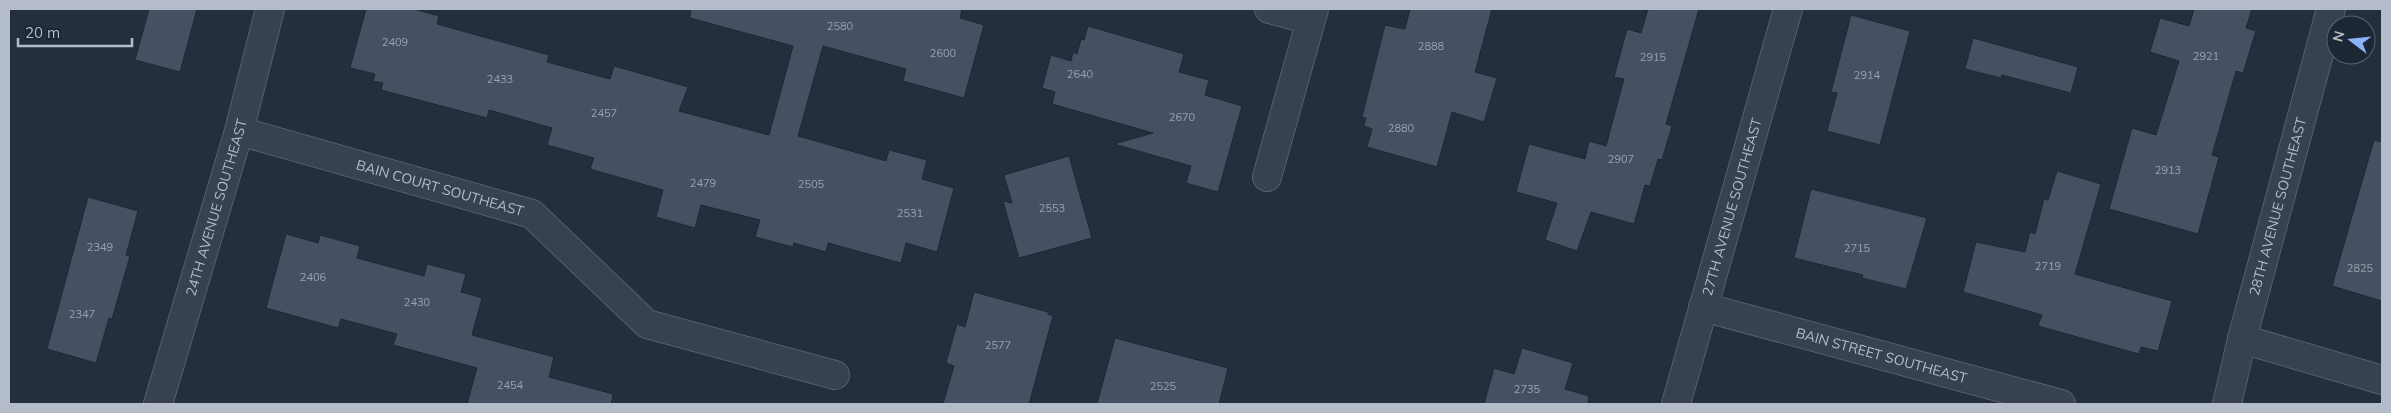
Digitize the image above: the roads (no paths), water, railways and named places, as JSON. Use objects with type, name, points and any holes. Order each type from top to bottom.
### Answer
[{"type":"street","name":"24TH AVENUE SOUTHEAST","points":[[158,404],[239,131],[270,9]]},
{"type":"street","points":[[1268,177],[1312,14],[1269,9]]},
{"type":"street","name":"27TH AVENUE SOUTHEAST","points":[[1676,404],[1788,9]]},
{"type":"street","name":"28TH AVENUE SOUTHEAST","points":[[2227,404],[2242,339],[2331,9]]},
{"type":"street","name":"BAIN COURT SOUTHEAST","points":[[239,131],[532,214],[647,324],[835,374]]},
{"type":"street","name":"BAIN STREET SOUTHEAST","points":[[1703,307],[2062,404]]},
{"type":"street","points":[[2242,339],[2382,380]]}]
